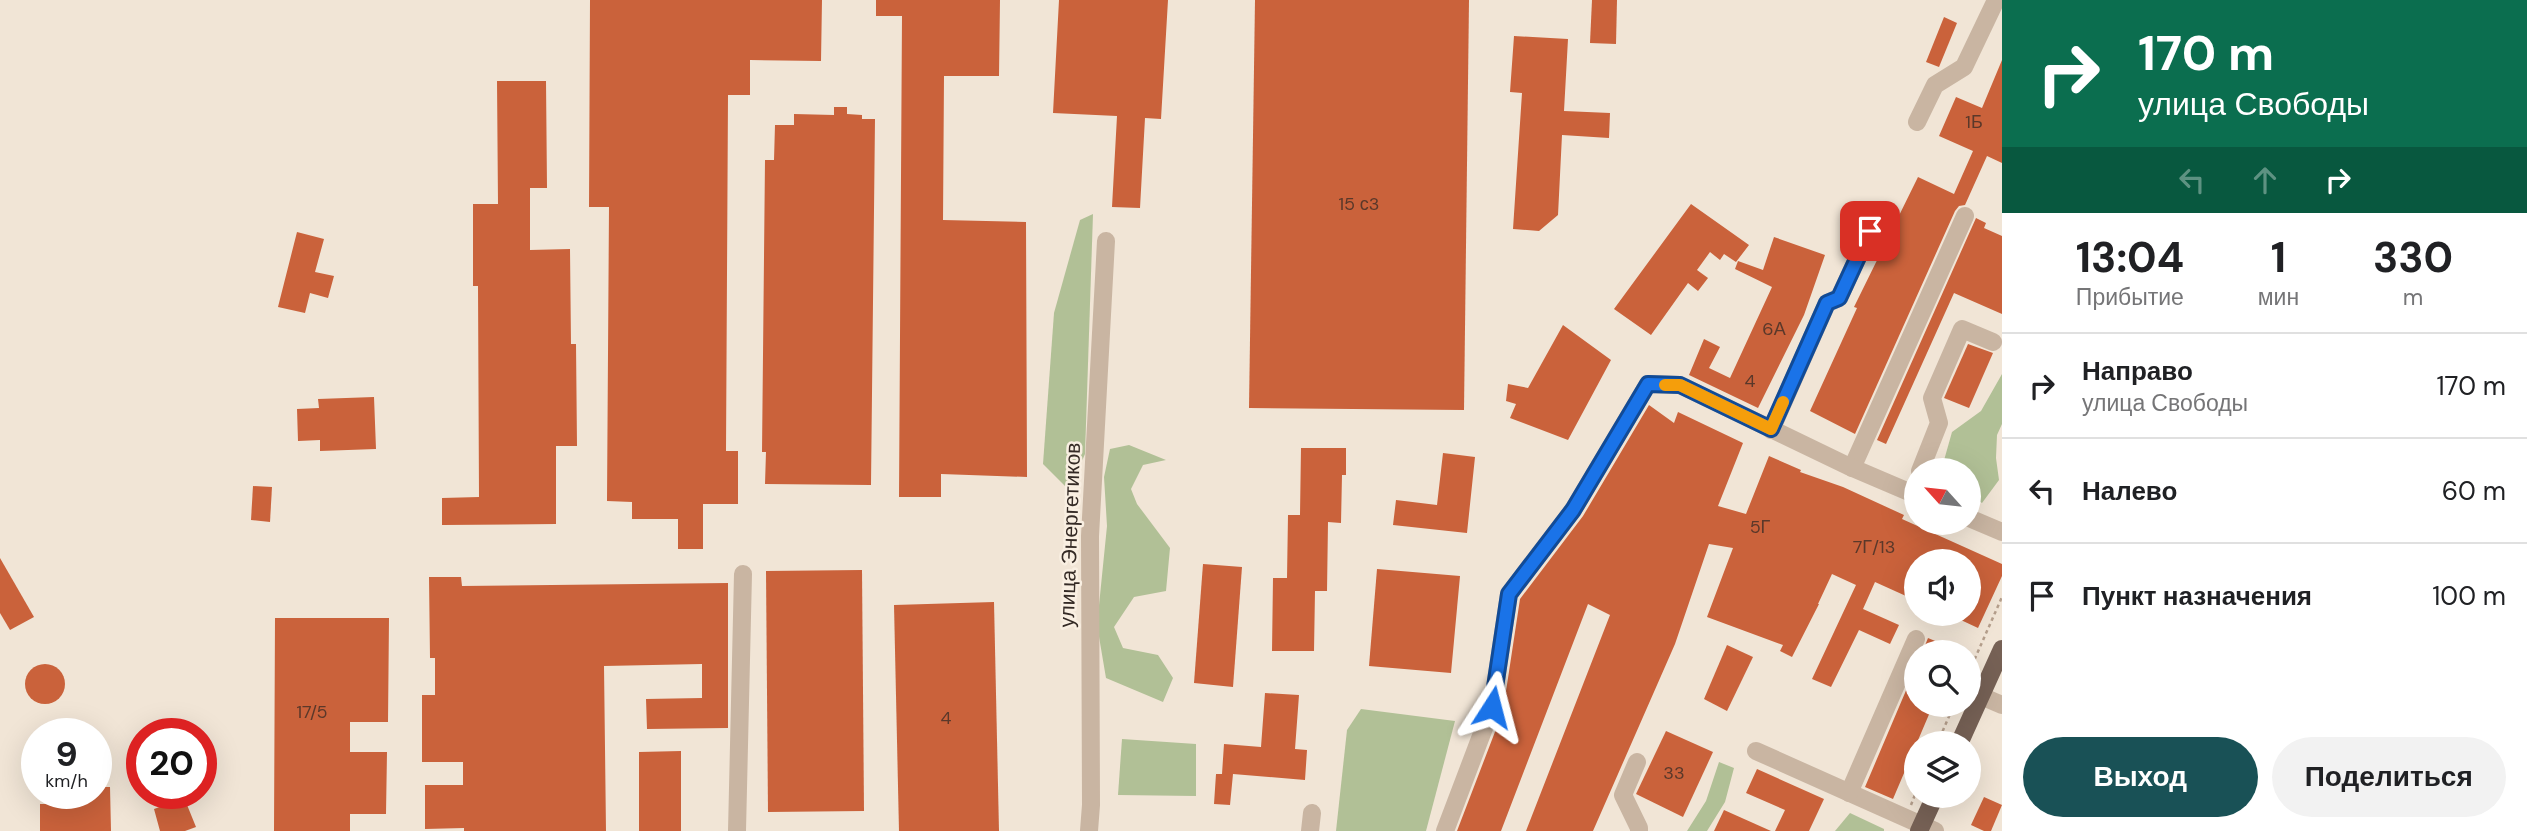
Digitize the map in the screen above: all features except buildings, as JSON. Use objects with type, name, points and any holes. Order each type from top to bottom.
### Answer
[{"type":"main road","points":[[1981,694],[2002,649]]},
{"type":"main road","points":[[1925,829],[1931,808]]},
{"type":"street","points":[[1917,122],[1935,85],[1964,67],[1996,0]]},
{"type":"street","points":[[1852,468],[1965,216]]},
{"type":"street","points":[[1771,429],[1827,303],[1839,298],[1870,231]]},
{"type":"street","name":"улица Энергетиков","points":[[1089,831],[1090,536],[1107,241]]},
{"type":"street","points":[[1925,458],[1938,423],[1932,398],[1962,329],[1993,342]]},
{"type":"street","points":[[1446,831],[1492,707],[1509,594],[1573,510],[1648,384],[1680,385],[1852,468],[1904,486]]},
{"type":"street","points":[[1981,523],[2002,532]]},
{"type":"street","points":[[737,831],[743,574]]},
{"type":"street","points":[[1849,793],[1916,639]]},
{"type":"street","points":[[1981,696],[2002,705]]},
{"type":"street","points":[[1756,751],[1925,829]]},
{"type":"street","points":[[1637,762],[1623,795],[1639,831]]},
{"type":"path","points":[[1981,645],[2002,597]]},
{"type":"green space","points":[[1093,214],[1085,454],[1069,490],[1043,464],[1054,313],[1080,220]]},
{"type":"green space","points":[[2002,374],[2002,424],[1997,435],[1996,458],[1999,480],[1982,503],[1981,458],[1945,458],[1952,432],[1981,411]]},
{"type":"green space","points":[[1129,445],[1166,460],[1143,465],[1131,489],[1137,504],[1170,548],[1166,591],[1134,597],[1114,627],[1123,648],[1158,655],[1173,678],[1163,702],[1106,678],[1097,625],[1107,526],[1104,477],[1110,449]]},
{"type":"green space","points":[[1361,709],[1455,721],[1426,831],[1336,831],[1347,730]]},
{"type":"green space","points":[[1122,739],[1196,744],[1196,796],[1118,795]]},
{"type":"green space","points":[[1719,762],[1734,768],[1725,802],[1707,831],[1687,831],[1706,801]]},
{"type":"green space","points":[[1850,813],[1884,829],[1884,831],[1835,831]]},
{"type":"slow traffic","points":[[1665,385],[1680,385],[1771,429],[1783,402]]},
{"type":"route","points":[[1492,707],[1509,594],[1573,510],[1648,384],[1680,385],[1771,429],[1827,303],[1839,298],[1870,231]]}]
